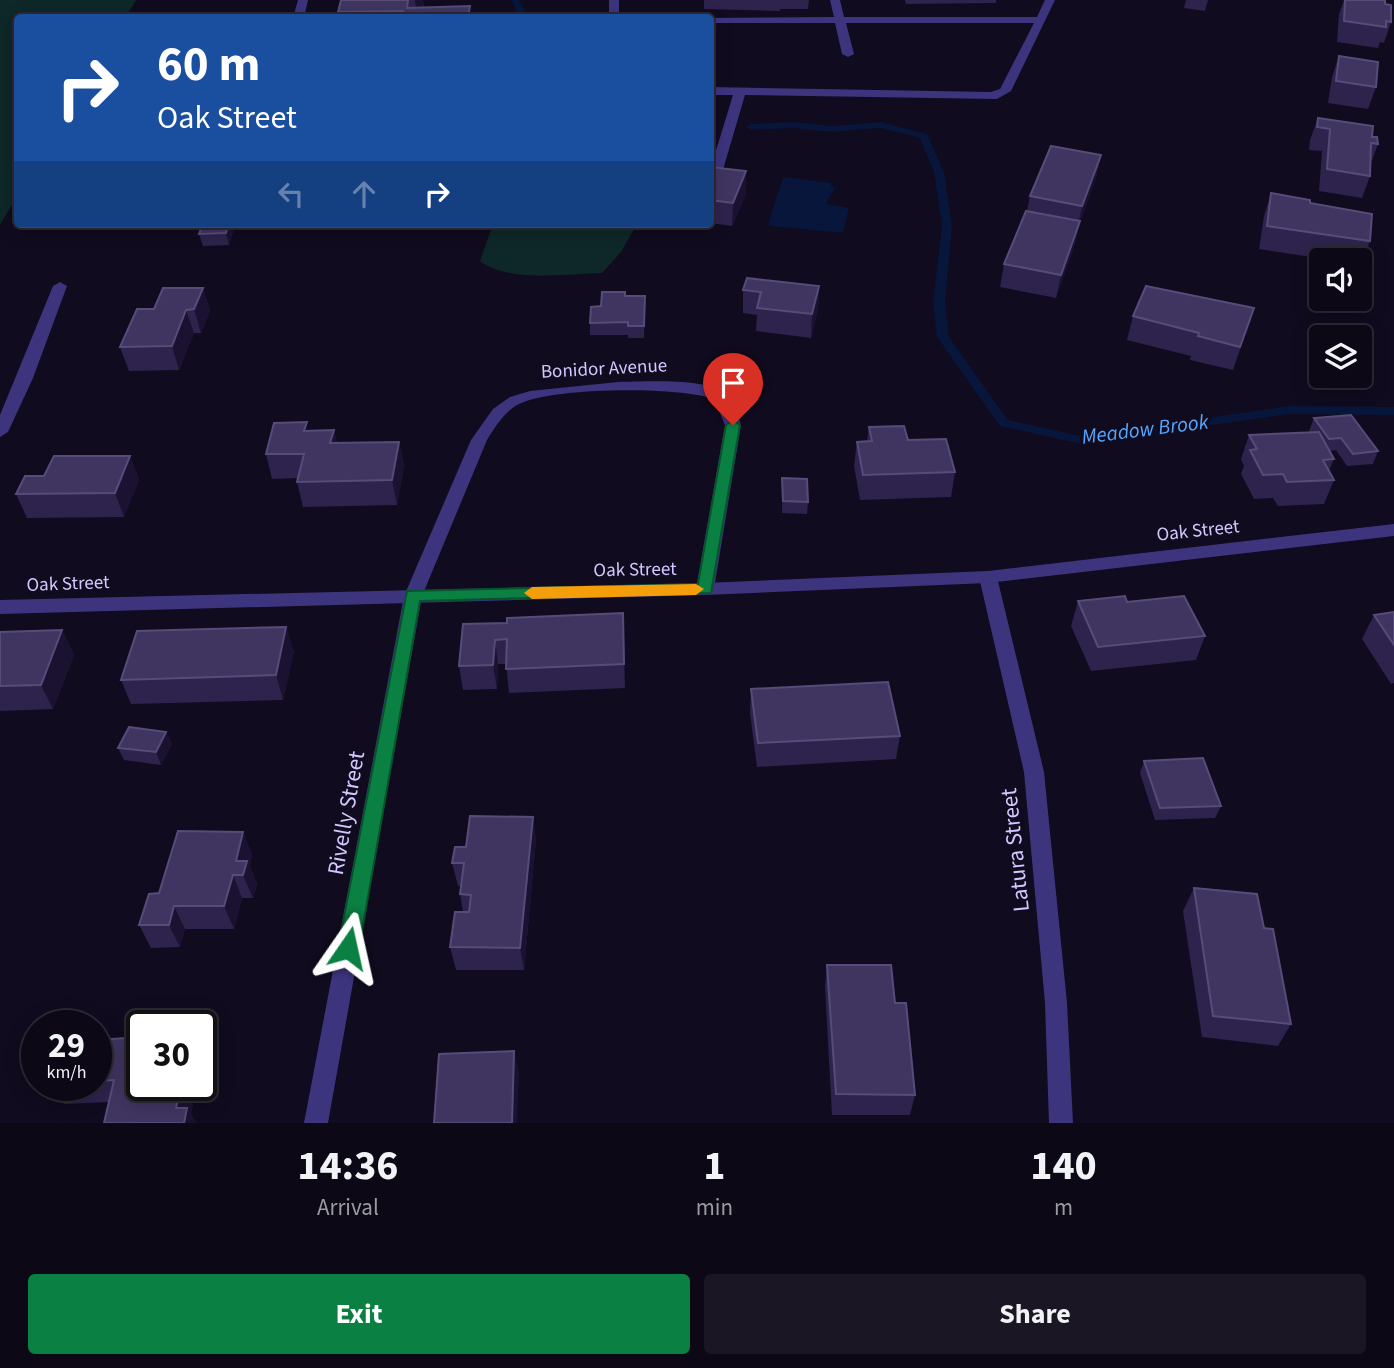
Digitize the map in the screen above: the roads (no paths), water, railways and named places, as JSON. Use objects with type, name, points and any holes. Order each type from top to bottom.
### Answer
[{"type":"street","points":[[835,0],[848,54]]},
{"type":"street","points":[[714,92],[993,96],[1005,91],[1050,0]]},
{"type":"street","points":[[714,20],[1041,20]]},
{"type":"street","points":[[714,180],[740,92]]},
{"type":"street","points":[[0,432],[60,286]]},
{"type":"street","name":"Bonidor Avenue","points":[[412,596],[479,440],[489,423],[505,408],[524,396],[551,391],[669,386],[689,386],[718,395],[725,403],[733,425],[705,589]]},
{"type":"street","name":"Oak Street","points":[[0,607],[705,589],[988,576],[1394,530]]},
{"type":"street","name":"Latura Street","points":[[988,576],[1034,772],[1056,1003],[1061,1123]]},
{"type":"street","name":"Rivelly Street","points":[[316,1123],[412,596]]},
{"type":"water","points":[[783,178],[831,183],[835,188],[826,204],[849,208],[843,233],[768,224]]},
{"type":"waterway","name":"Meadow Brook","points":[[515,0],[523,14]]},
{"type":"waterway","name":"Meadow Brook","points":[[751,127],[793,125],[832,129],[881,125],[924,136],[939,172],[947,225],[939,303],[943,337],[1004,423],[1081,440],[1289,410],[1394,411]]}]
